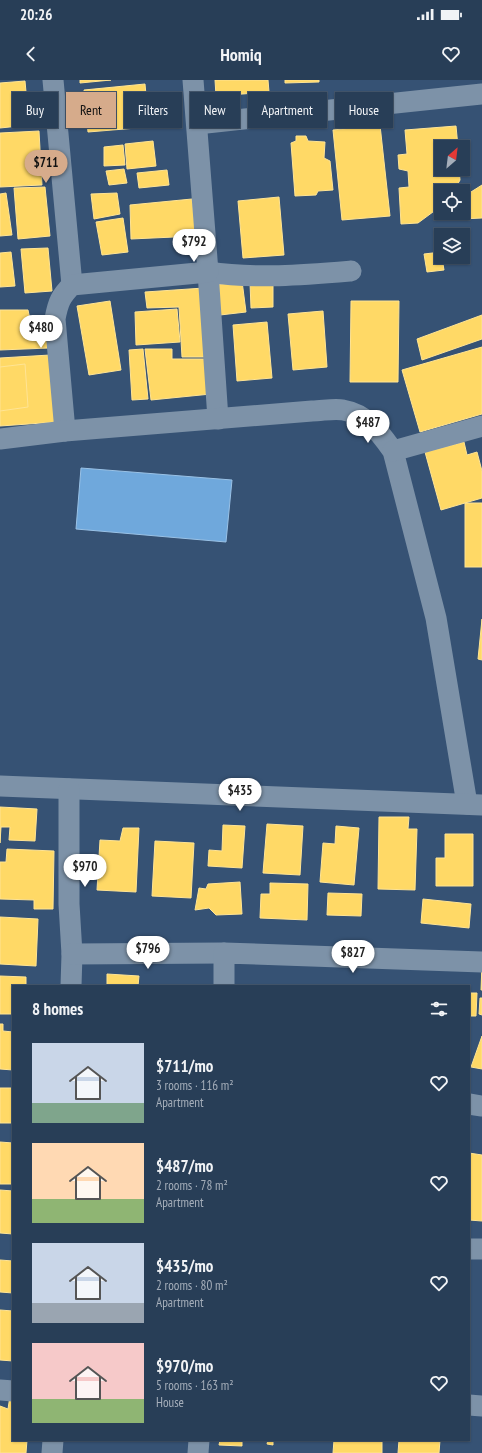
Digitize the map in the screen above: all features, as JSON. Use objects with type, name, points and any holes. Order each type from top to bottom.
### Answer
[{"type":"street","points":[[53,80],[72,285]]},
{"type":"street","points":[[194,80],[195,92]]},
{"type":"street","points":[[240,119],[482,94]]},
{"type":"street","points":[[197,128],[218,419]]},
{"type":"street","points":[[65,431],[55,319],[57,304],[63,294],[72,285],[208,272],[226,275],[261,276],[351,271]]},
{"type":"street","points":[[0,439],[65,431],[343,410],[364,417],[379,431],[393,451],[436,618],[474,804],[0,786]]},
{"type":"street","points":[[393,451],[482,426]]},
{"type":"street","points":[[69,789],[69,904],[72,954],[71,985]]},
{"type":"street","points":[[72,954],[224,953],[482,962]]},
{"type":"street","points":[[224,953],[224,985]]},
{"type":"street","points":[[470,1104],[482,1106]]},
{"type":"street","points":[[470,1249],[482,1249]]},
{"type":"street","points":[[0,1390],[12,1391]]},
{"type":"street","points":[[470,1405],[482,1406]]},
{"type":"street","points":[[52,1453],[53,1441]]},
{"type":"street","points":[[198,1453],[199,1441]]},
{"type":"building: Homes","points":[[80,80],[111,80],[80,83]]},
{"type":"building: Homes","points":[[215,80],[268,80],[269,92],[248,92],[248,94],[240,94],[240,92],[216,92]]},
{"type":"building: Homes","points":[[285,80],[319,80],[319,82],[285,83]]},
{"type":"building: Homes","points":[[25,81],[26,92],[12,92],[12,127],[0,128],[0,83]]},
{"type":"building: Homes","points":[[145,84],[146,92],[124,92],[124,128],[137,128],[88,132],[88,128],[116,128],[116,92],[84,92],[84,90]]},
{"type":"building: Homes","points":[[456,126],[457,140],[434,140],[434,176],[460,176],[460,180],[458,184],[434,184],[434,211],[418,223],[401,224],[399,188],[409,187],[408,171],[399,169],[398,155],[407,154],[405,130]]},
{"type":"building: Homes","points":[[352,128],[380,128],[390,216],[342,220],[333,130]]},
{"type":"building: Homes","points":[[39,131],[42,185],[0,187],[0,133]]},
{"type":"building: Homes","points":[[296,136],[306,136],[308,141],[325,142],[324,158],[330,161],[333,190],[318,191],[316,195],[295,196],[291,143],[296,141]]},
{"type":"building: Homes","points":[[153,141],[156,166],[127,169],[125,144]]},
{"type":"building: Homes","points":[[123,145],[125,165],[104,166],[104,147]]},
{"type":"building: Homes","points":[[124,169],[127,183],[109,185],[106,171]]},
{"type":"building: Homes","points":[[167,170],[169,185],[139,188],[137,173]]},
{"type":"building: Homes","points":[[482,185],[482,218],[470,219],[470,193]]},
{"type":"building: Homes","points":[[45,187],[50,236],[18,239],[14,188]]},
{"type":"building: Homes","points":[[6,193],[12,235],[0,236],[0,194]]},
{"type":"building: Homes","points":[[117,193],[120,214],[94,219],[91,194]]},
{"type":"building: Homes","points":[[279,197],[284,255],[243,258],[238,201]]},
{"type":"building: Homes","points":[[192,199],[196,236],[131,239],[130,205]]},
{"type":"building: Homes","points":[[123,218],[128,252],[102,255],[96,222]]},
{"type":"building: Homes","points":[[48,248],[52,291],[25,293],[21,249]]},
{"type":"building: Homes","points":[[11,252],[15,286],[0,287],[0,253]]},
{"type":"building: Homes","points":[[434,253],[434,264],[443,264],[444,270],[427,272],[424,254]]},
{"type":"building: Homes","points":[[242,281],[246,312],[220,315],[216,285]]},
{"type":"building: Homes","points":[[250,283],[273,283],[273,307],[251,308]]},
{"type":"building: Homes","points":[[204,288],[210,357],[182,357],[179,307],[147,308],[145,292]]},
{"type":"building: Homes","points":[[110,301],[121,370],[89,375],[77,306]]},
{"type":"building: Homes","points":[[351,301],[399,301],[398,382],[350,382]]},
{"type":"building: Homes","points":[[177,309],[180,342],[136,345],[135,312]]},
{"type":"building: Homes","points":[[0,310],[28,310],[31,324],[46,322],[49,348],[0,350]]},
{"type":"building: Homes","points":[[323,311],[327,367],[293,370],[288,314]]},
{"type":"building: Homes","points":[[482,315],[482,339],[422,360],[417,339]]},
{"type":"building: Homes","points":[[267,322],[272,378],[237,381],[233,325]]},
{"type":"building: Homes","points":[[482,347],[482,414],[420,432],[402,370]]},
{"type":"building: Homes","points":[[143,349],[148,399],[132,400],[129,350]]},
{"type":"building: Homes","points":[[145,349],[172,349],[172,359],[207,359],[211,394],[151,400]]},
{"type":"building: Homes","points":[[50,355],[57,422],[0,426],[0,358]]},
{"type":"building: Homes","points":[[25,364],[28,407],[0,411],[0,367]]},
{"type":"building: Homes","points":[[464,442],[467,455],[477,452],[482,471],[482,498],[441,510],[425,452]]},
{"type":"building: Homes","points":[[465,503],[482,503],[482,567],[465,567]]},
{"type":"building: Homes","points":[[482,619],[482,660],[478,659]]},
{"type":"building: Homes","points":[[0,807],[37,809],[35,841],[9,840],[10,827],[1,827],[0,843]]},
{"type":"building: Homes","points":[[379,817],[409,817],[408,829],[417,829],[415,890],[378,889]]},
{"type":"building: Homes","points":[[267,824],[303,826],[300,875],[263,873]]},
{"type":"building: Homes","points":[[223,825],[245,826],[242,868],[208,866],[209,850],[222,851]]},
{"type":"building: Homes","points":[[336,826],[359,828],[354,885],[320,882],[323,843],[335,844]]},
{"type":"building: Homes","points":[[123,828],[139,828],[136,892],[97,890],[100,840],[120,841]]},
{"type":"building: Homes","points":[[445,834],[473,834],[473,886],[436,886],[436,858],[445,858]]},
{"type":"building: Homes","points":[[155,841],[194,843],[191,898],[152,896]]},
{"type":"building: Homes","points":[[7,849],[54,851],[53,909],[34,909],[34,900],[0,899],[0,862],[6,862]]},
{"type":"building: Homes","points":[[240,882],[242,914],[216,915],[209,908],[195,910],[199,888],[206,889],[208,884]]},
{"type":"building: Homes","points":[[270,883],[308,884],[307,920],[260,918],[261,894],[270,894]]},
{"type":"building: Homes","points":[[328,893],[362,894],[361,916],[327,915]]},
{"type":"building: Homes","points":[[423,899],[471,904],[469,928],[421,923]]},
{"type":"building: Homes","points":[[0,917],[38,919],[36,966],[0,964]]},
{"type":"building: Homes","points":[[482,964],[482,990],[481,990]]},
{"type":"building: Homes","points":[[107,974],[139,976],[138,985],[107,985]]},
{"type":"building: Homes","points":[[0,976],[26,977],[26,985],[12,985],[12,1014],[0,1014]]},
{"type":"building: Homes","points":[[470,993],[477,993],[476,1016],[470,1016]]},
{"type":"building: Homes","points":[[480,998],[482,998],[482,1015],[479,1014]]},
{"type":"building: Homes","points":[[0,1024],[3,1024],[3,1031],[12,1032],[12,1070],[0,1069]]},
{"type":"building: Homes","points":[[482,1036],[482,1069],[471,1067]]},
{"type":"building: Homes","points":[[0,1088],[12,1088],[12,1123],[0,1123]]},
{"type":"building: Homes","points":[[0,1142],[12,1143],[12,1184],[0,1184]]},
{"type":"building: Homes","points":[[470,1153],[482,1155],[482,1221],[470,1220]]},
{"type":"building: Homes","points":[[0,1190],[12,1191],[12,1234],[0,1233]]},
{"type":"building: Homes","points":[[0,1260],[12,1261],[12,1293],[0,1292]]},
{"type":"building: Homes","points":[[0,1310],[12,1311],[12,1361],[0,1360]]},
{"type":"building: Homes","points":[[10,1396],[12,1396],[12,1441],[27,1441],[26,1453],[0,1453],[0,1406],[8,1409]]},
{"type":"building: Homes","points":[[220,1441],[242,1441],[242,1446],[219,1445]]},
{"type":"building: Homes","points":[[268,1441],[273,1441],[273,1445],[267,1444]]},
{"type":"building: Homes","points":[[334,1441],[382,1441],[382,1453],[333,1453]]},
{"type":"building: Homes","points":[[399,1441],[440,1441],[439,1453],[398,1453]]},
{"type":"building: Schools","points":[[81,468],[232,480],[226,542],[76,529]]}]
